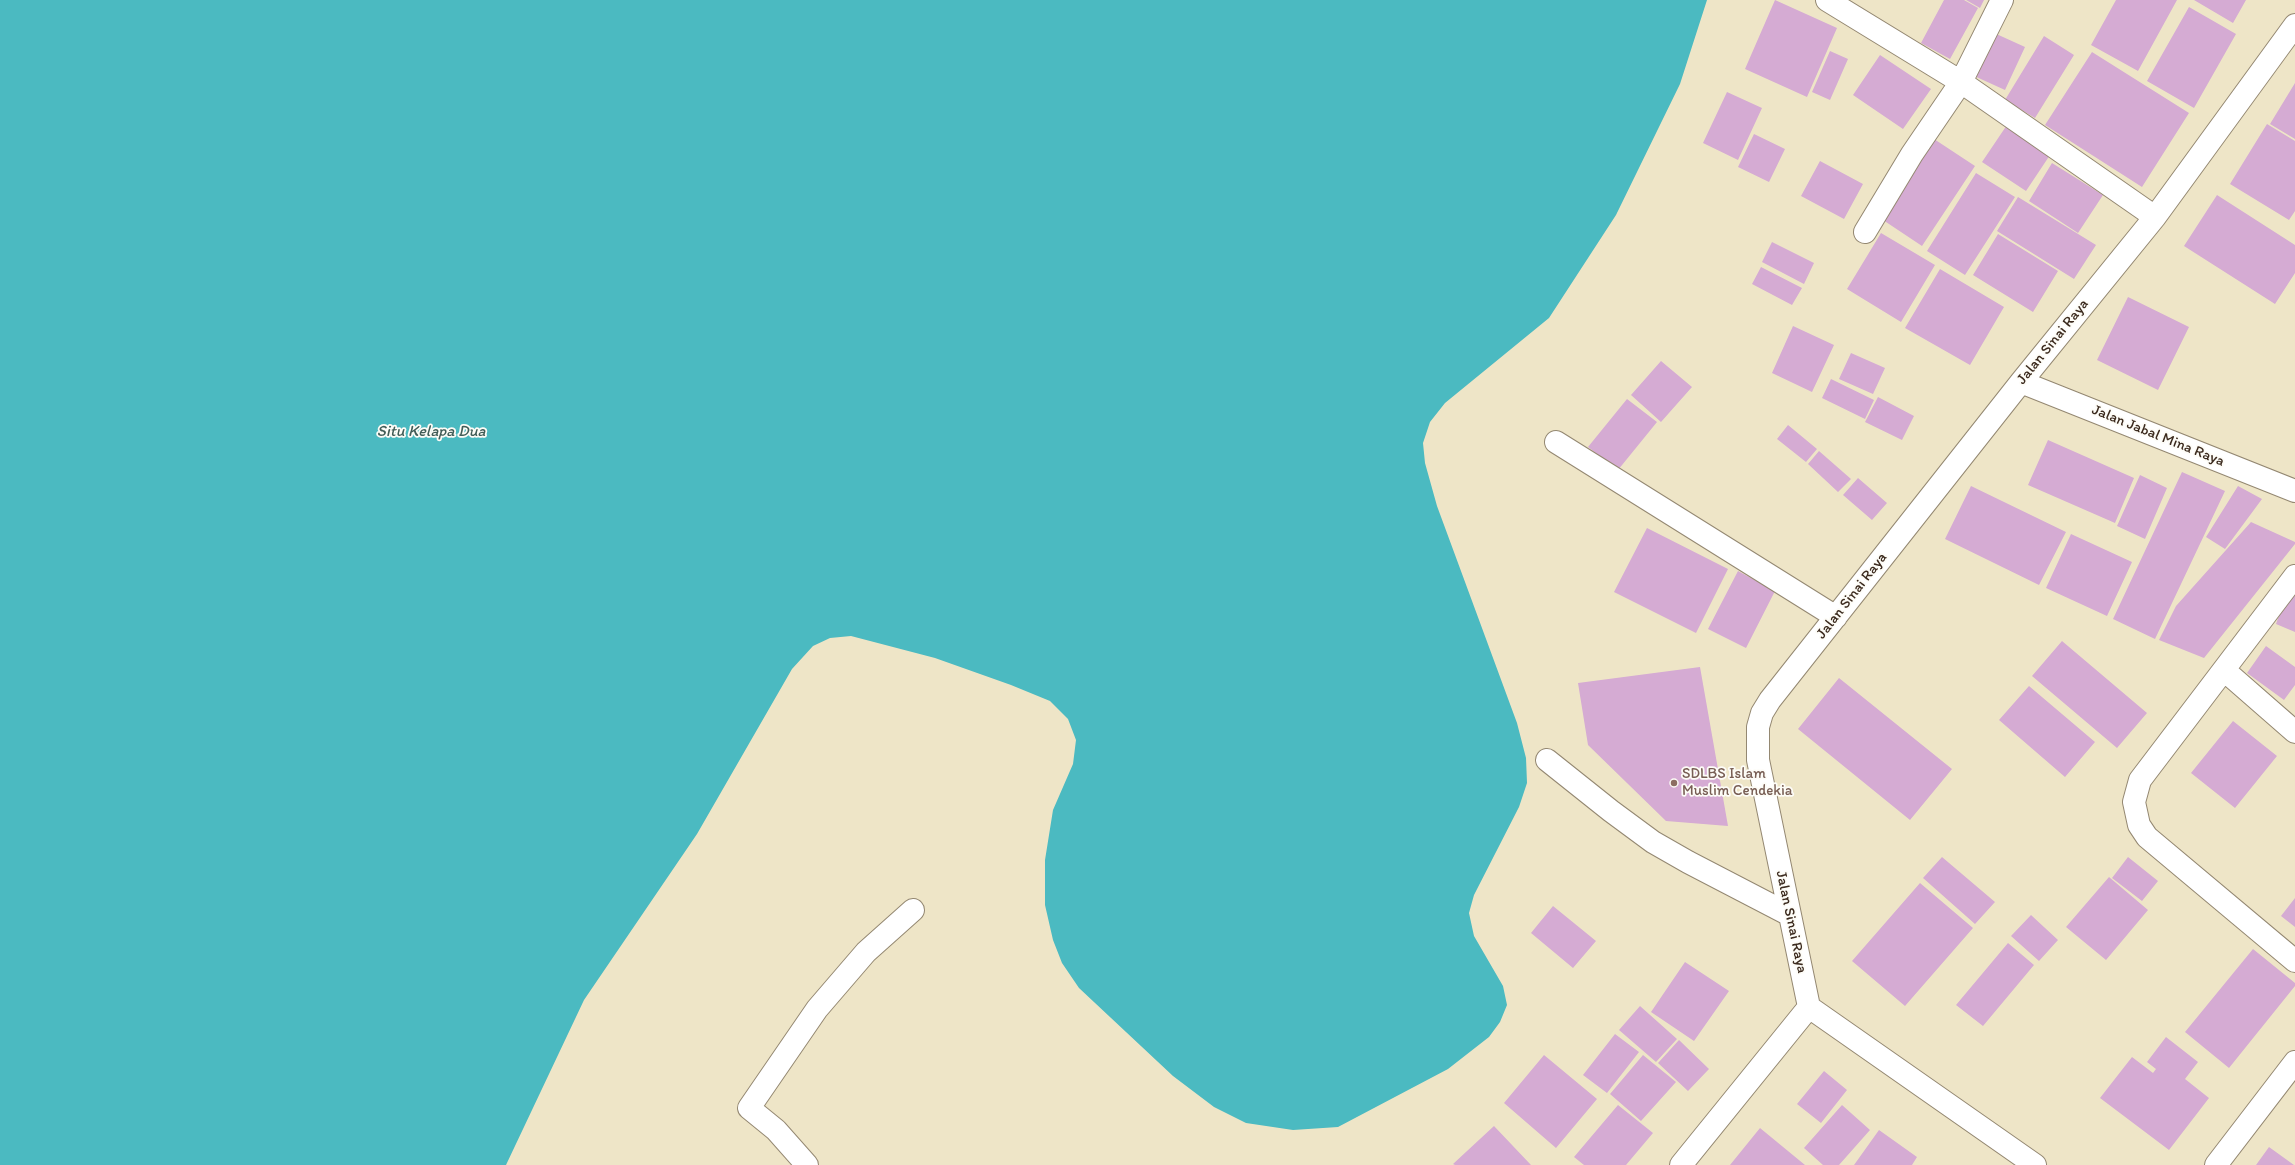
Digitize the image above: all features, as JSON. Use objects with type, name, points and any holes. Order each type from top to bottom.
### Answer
[{"type":"street","points":[[1827,0],[1961,82],[2155,217]]},
{"type":"street","points":[[1865,232],[1912,154],[1961,82],[2002,0]]},
{"type":"street","name":"Jalan Sinai Raya","points":[[1809,1006],[1758,760],[1758,727],[1762,713],[1770,700],[2021,382],[2155,217],[2295,25]]},
{"type":"street","name":"Jalan Jabal Mina Raya","points":[[2021,382],[2295,491]]},
{"type":"street","points":[[1556,442],[1836,617]]},
{"type":"street","points":[[2295,576],[2140,780],[2134,802],[2135,813],[2139,825],[2147,837],[2295,961]]},
{"type":"street","points":[[2224,670],[2295,732]]},
{"type":"street","points":[[1547,760],[1653,842],[1790,915]]},
{"type":"street","points":[[807,1165],[776,1130],[749,1108],[817,1009],[866,952],[913,910]]},
{"type":"street","points":[[1681,1165],[1809,1006],[2035,1165]]},
{"type":"street","points":[[2216,1165],[2295,1062]]},
{"type":"water","name":"Situ Kelapa Dua","points":[[0,0],[1707,0],[1680,84],[1616,215],[1549,318],[1445,403],[1430,422],[1423,443],[1425,463],[1437,506],[1517,723],[1526,758],[1527,783],[1519,807],[1474,895],[1469,913],[1474,936],[1503,986],[1507,1005],[1500,1022],[1489,1037],[1448,1069],[1338,1127],[1293,1130],[1246,1123],[1214,1107],[1173,1076],[1079,988],[1062,963],[1053,940],[1045,905],[1045,860],[1053,810],[1073,764],[1076,740],[1068,719],[1050,701],[1011,685],[935,658],[851,636],[830,638],[813,646],[792,669],[697,834],[584,1000],[506,1165],[0,1165]]},
{"type":"building","points":[[1775,0],[1837,28],[1807,97],[1745,69]]},
{"type":"building","points":[[1944,0],[1964,0],[1978,8],[1950,59],[1921,43]]},
{"type":"building","points":[[1966,0],[1984,0],[1980,8]]},
{"type":"building","points":[[2116,0],[2177,0],[2138,71],[2091,45]]},
{"type":"building","points":[[2194,0],[2246,0],[2233,23]]},
{"type":"building","points":[[2189,7],[2236,34],[2194,108],[2147,81]]},
{"type":"building","points":[[1992,32],[2025,47],[2005,90],[1972,75]]},
{"type":"building","points":[[2044,36],[2074,55],[2035,118],[2005,100]]},
{"type":"building","points":[[1830,51],[1848,59],[1830,100],[1812,92]]},
{"type":"building","points":[[2092,52],[2189,113],[2142,187],[2045,125]]},
{"type":"building","points":[[1880,55],[1931,89],[1903,129],[1853,95]]},
{"type":"building","points":[[2295,83],[2295,139],[2270,124]]},
{"type":"building","points":[[1727,92],[1762,108],[1738,160],[1703,143]]},
{"type":"building","points":[[2009,122],[2052,152],[2026,191],[1982,162]]},
{"type":"building","points":[[2267,124],[2295,141],[2295,211],[2289,220],[2230,184]]},
{"type":"building","points":[[1754,134],[1785,149],[1769,182],[1738,167]]},
{"type":"building","points":[[1934,139],[1975,166],[1922,246],[1880,218]]},
{"type":"building","points":[[1820,161],[1863,184],[1844,219],[1801,196]]},
{"type":"building","points":[[2052,163],[2103,195],[2078,233],[2029,201]]},
{"type":"building","points":[[1976,173],[2015,197],[1965,275],[1927,251]]},
{"type":"building","points":[[2217,195],[2295,245],[2295,273],[2275,304],[2184,246]]},
{"type":"building","points":[[2018,197],[2096,245],[2074,279],[1997,231]]},
{"type":"building","points":[[1881,233],[1935,265],[1901,322],[1847,289]]},
{"type":"building","points":[[1998,234],[2058,271],[2033,312],[1973,275]]},
{"type":"building","points":[[1772,242],[1814,263],[1804,284],[1762,262]]},
{"type":"building","points":[[1761,267],[1802,288],[1792,305],[1752,284]]},
{"type":"building","points":[[1940,269],[2004,307],[1970,365],[1905,328]]},
{"type":"building","points":[[2128,297],[2189,327],[2158,390],[2097,360]]},
{"type":"building","points":[[1793,326],[1834,345],[1812,392],[1772,373]]},
{"type":"building","points":[[1851,353],[1885,368],[1873,394],[1839,379]]},
{"type":"building","points":[[1661,361],[1692,387],[1661,422],[1631,395]]},
{"type":"building","points":[[1831,379],[1874,400],[1865,419],[1822,398]]},
{"type":"building","points":[[1878,397],[1914,416],[1902,440],[1865,422]]},
{"type":"building","points":[[1627,399],[1657,422],[1618,470],[1588,447]]},
{"type":"building","points":[[1788,425],[1817,449],[1806,462],[1777,439]]},
{"type":"building","points":[[2048,440],[2134,478],[2115,523],[2028,485]]},
{"type":"building","points":[[1819,451],[1851,479],[1838,492],[1808,464]]},
{"type":"building","points":[[2182,472],[2225,491],[2155,639],[2113,619]]},
{"type":"building","points":[[2140,475],[2167,488],[2145,539],[2117,526]]},
{"type":"building","points":[[1858,478],[1887,503],[1872,520],[1843,495]]},
{"type":"building","points":[[1971,486],[2066,532],[2039,585],[1945,539]]},
{"type":"building","points":[[2238,486],[2262,499],[2225,549],[2206,537]]},
{"type":"building","points":[[2251,522],[2295,542],[2295,544],[2204,658],[2159,640],[2176,606]]},
{"type":"building","points":[[1647,528],[1728,569],[1696,633],[1614,592]]},
{"type":"building","points":[[2071,534],[2132,562],[2107,616],[2046,588]]},
{"type":"building","points":[[1738,571],[1775,591],[1746,648],[1708,629]]},
{"type":"building","points":[[2290,585],[2295,587],[2295,632],[2276,624]]},
{"type":"building","points":[[2062,641],[2147,713],[2117,748],[2032,676]]},
{"type":"building","points":[[2266,646],[2295,667],[2295,685],[2284,700],[2247,673]]},
{"type":"building","name":"SDLBS Islam Muslim Cendekia","points":[[1700,667],[1728,826],[1666,821],[1588,745],[1578,683]]},
{"type":"building","points":[[1839,678],[1952,769],[1910,820],[1798,729]]},
{"type":"building","points":[[2029,686],[2095,742],[2065,777],[1999,720]]},
{"type":"building","points":[[2233,721],[2277,756],[2235,808],[2191,773]]},
{"type":"building","points":[[1942,857],[1995,902],[1975,924],[1923,878]]},
{"type":"building","points":[[2128,857],[2158,881],[2142,901],[2112,878]]},
{"type":"building","points":[[2109,877],[2148,910],[2106,960],[2066,927]]},
{"type":"building","points":[[1920,883],[1973,928],[1905,1006],[1852,961]]},
{"type":"building","points":[[2295,898],[2295,927],[2281,916]]},
{"type":"building","points":[[1553,906],[1596,941],[1573,968],[1531,933]]},
{"type":"building","points":[[2031,915],[2058,940],[2039,961],[2011,936]]},
{"type":"building","points":[[2008,943],[2034,965],[1983,1026],[1956,1005]]},
{"type":"building","points":[[2253,949],[2295,983],[2295,986],[2229,1068],[2185,1032]]},
{"type":"building","points":[[1685,962],[1729,991],[1694,1041],[1651,1012]]},
{"type":"building","points":[[1640,1006],[1677,1039],[1656,1062],[1619,1030]]},
{"type":"building","points":[[1615,1034],[1639,1052],[1607,1093],[1583,1075]]},
{"type":"building","points":[[2166,1037],[2198,1062],[2185,1079],[2209,1098],[2169,1150],[2100,1098],[2132,1057],[2153,1073],[2156,1069],[2147,1062]]},
{"type":"building","points":[[1679,1040],[1709,1069],[1688,1091],[1658,1063]]},
{"type":"building","points":[[1544,1055],[1597,1099],[1556,1148],[1504,1103]]},
{"type":"building","points":[[1643,1055],[1676,1082],[1641,1121],[1610,1094]]},
{"type":"building","points":[[1824,1071],[1847,1090],[1821,1123],[1797,1104]]},
{"type":"building","points":[[1618,1105],[1653,1133],[1626,1165],[1584,1165],[1574,1157]]},
{"type":"building","points":[[1842,1105],[1870,1130],[1839,1165],[1823,1165],[1804,1148]]},
{"type":"building","points":[[1494,1126],[1531,1165],[1453,1164]]},
{"type":"building","points":[[1760,1128],[1805,1165],[1730,1165]]},
{"type":"building","points":[[1879,1130],[1917,1157],[1912,1165],[1854,1165]]},
{"type":"building","points":[[2269,1147],[2294,1165],[2256,1165]]},
{"type":"place","name":"SDLBS Islam Muslim Cendekia","points":[[1674,783]]}]
